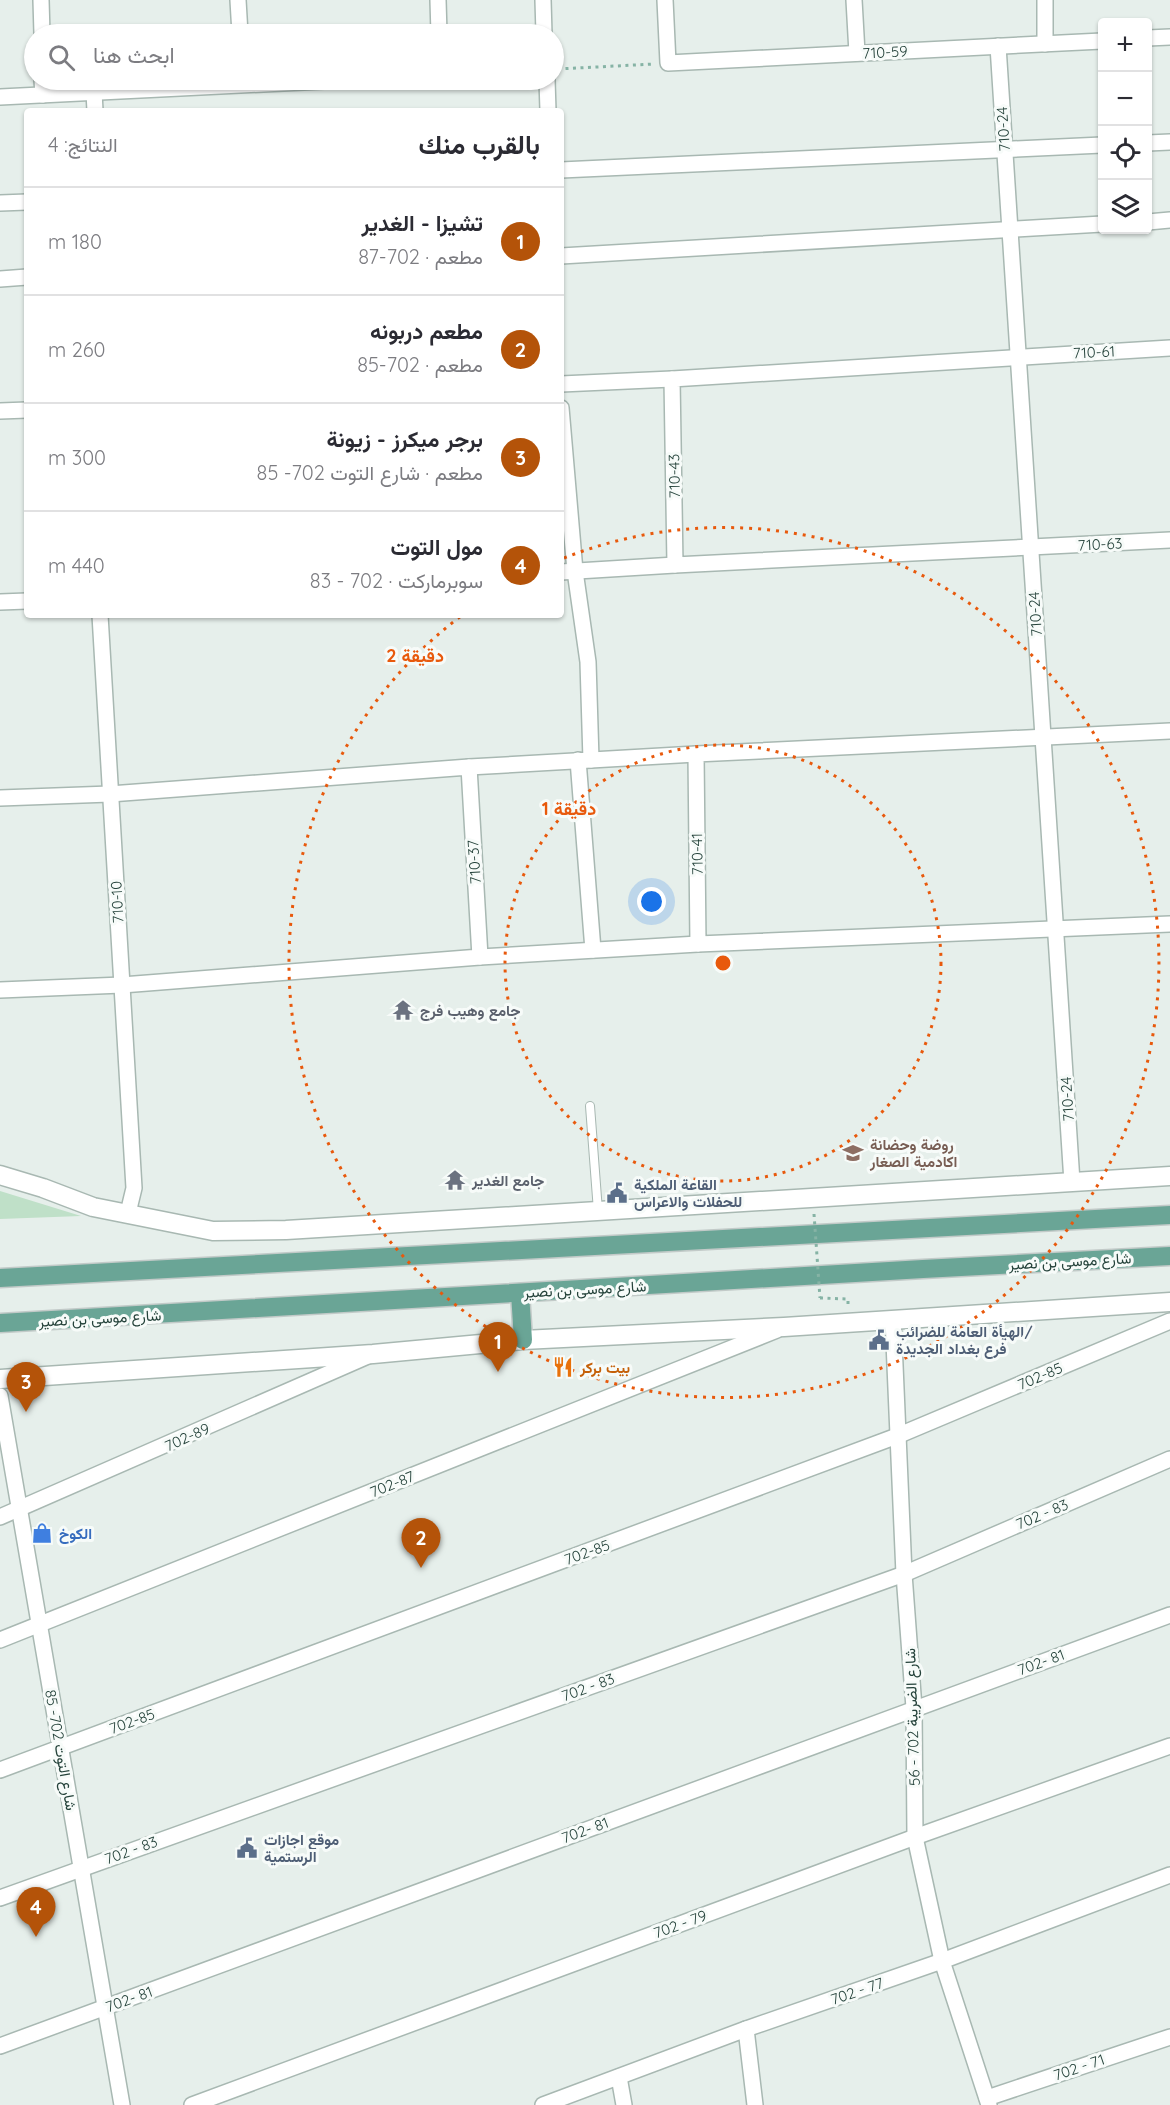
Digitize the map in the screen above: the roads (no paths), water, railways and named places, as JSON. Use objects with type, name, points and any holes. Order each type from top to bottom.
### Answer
[{"type":"main road","points":[[0,1278],[1170,1215]]},
{"type":"main road","name":"شارع موسى بن نصير","points":[[0,1323],[1170,1256]]},
{"type":"main road","points":[[520,1293],[523,1340]]},
{"type":"street","points":[[41,0],[42,24]]},
{"type":"street","points":[[238,0],[239,24]]},
{"type":"street","points":[[438,0],[439,24]]},
{"type":"street","points":[[543,0],[544,24]]},
{"type":"street","name":"710-59","points":[[665,0],[668,63],[1098,41]]},
{"type":"street","points":[[854,0],[857,53]]},
{"type":"street","points":[[1045,0],[1045,44]]},
{"type":"street","points":[[1152,39],[1170,37]]},
{"type":"street","name":"710-24","points":[[998,46],[1072,1182]]},
{"type":"street","points":[[0,97],[30,90]]},
{"type":"street","points":[[74,90],[94,92],[124,90]]},
{"type":"street","points":[[547,90],[548,108]]},
{"type":"street","points":[[94,92],[95,108]]},
{"type":"street","points":[[1152,143],[1170,142]]},
{"type":"street","points":[[564,170],[1098,146]]},
{"type":"street","points":[[0,203],[24,202]]},
{"type":"street","points":[[1152,222],[1170,220]]},
{"type":"street","points":[[564,256],[1098,224]]},
{"type":"street","points":[[0,279],[24,277]]},
{"type":"street","name":"710-61","points":[[1018,356],[1170,348]]},
{"type":"street","points":[[564,384],[1018,356]]},
{"type":"street","name":"710-43","points":[[672,379],[675,565]]},
{"type":"street","points":[[0,411],[24,410]]},
{"type":"street","points":[[564,478],[568,571],[588,662],[584,760],[593,950]]},
{"type":"street","name":"710-63","points":[[1031,548],[1170,540]]},
{"type":"street","points":[[568,571],[1031,548]]},
{"type":"street","points":[[0,602],[24,601]]},
{"type":"street","name":"710-10","points":[[100,618],[134,1188],[128,1213]]},
{"type":"street","points":[[0,798],[110,794],[584,760],[1170,731]]},
{"type":"street","name":"710-41","points":[[696,754],[698,944]]},
{"type":"street","name":"710-37","points":[[469,767],[480,957]]},
{"type":"street","points":[[0,990],[122,985],[480,957],[698,944],[1170,924]]},
{"type":"street","points":[[0,1175],[93,1207],[213,1232],[285,1230],[1170,1176]]},
{"type":"street","points":[[0,1379],[373,1354],[523,1340],[784,1327],[1170,1302]]},
{"type":"street","name":"شارع الضريبة 702 - 56","points":[[893,1319],[904,1574],[914,1708],[915,1837],[942,1961],[988,2102]]},
{"type":"street","name":"702-85","points":[[0,1770],[897,1436],[1170,1321]]},
{"type":"street","name":"702-87","points":[[0,1640],[784,1327]]},
{"type":"street","name":"702-89","points":[[0,1518],[373,1354]]},
{"type":"street","name":"شارع التوت 702- 85","points":[[0,1396],[122,2105]]},
{"type":"street","name":"702 - 83","points":[[0,1898],[904,1574],[1170,1459]]},
{"type":"street","name":"702- 81","points":[[0,2046],[1170,1615]]},
{"type":"street","name":"702 - 79","points":[[192,2105],[915,1837],[1170,1746]]},
{"type":"street","name":"702 - 77","points":[[543,2105],[942,1961],[1170,1875]]},
{"type":"street","points":[[746,2030],[755,2105]]},
{"type":"street","name":"702 - 71","points":[[988,2102],[1170,2037]]},
{"type":"street","points":[[619,2077],[624,2105]]},
{"type":"lane","points":[[590,1106],[598,1211]]},
{"type":"place","name":"جامع وهيب فرج","points":[[403,1010]]},
{"type":"place","name":"روضة وحضانة اكادمية الصغار","points":[[853,1153]]},
{"type":"place","name":"جامع الغدير","points":[[455,1180]]},
{"type":"place","name":"القاعة الملكية للحفلات والاعراس","points":[[617,1193]]},
{"type":"place","name":"الهيأة العامة للضرائب/ فرع بغداد الجديدة","points":[[879,1340]]},
{"type":"place","name":"بيت بركر","points":[[563,1367]]},
{"type":"place","name":"تشيزا - الغدير","points":[[498,1372]]},
{"type":"place","name":"برجر ميكرز - زيونة","points":[[26,1412]]},
{"type":"place","name":"الكوخ","points":[[42,1533]]},
{"type":"place","name":"مطعم دربونه","points":[[421,1568]]},
{"type":"place","name":"موقع اجازات الرستمية","points":[[247,1848]]},
{"type":"place","name":"مول التوت","points":[[36,1937]]}]
